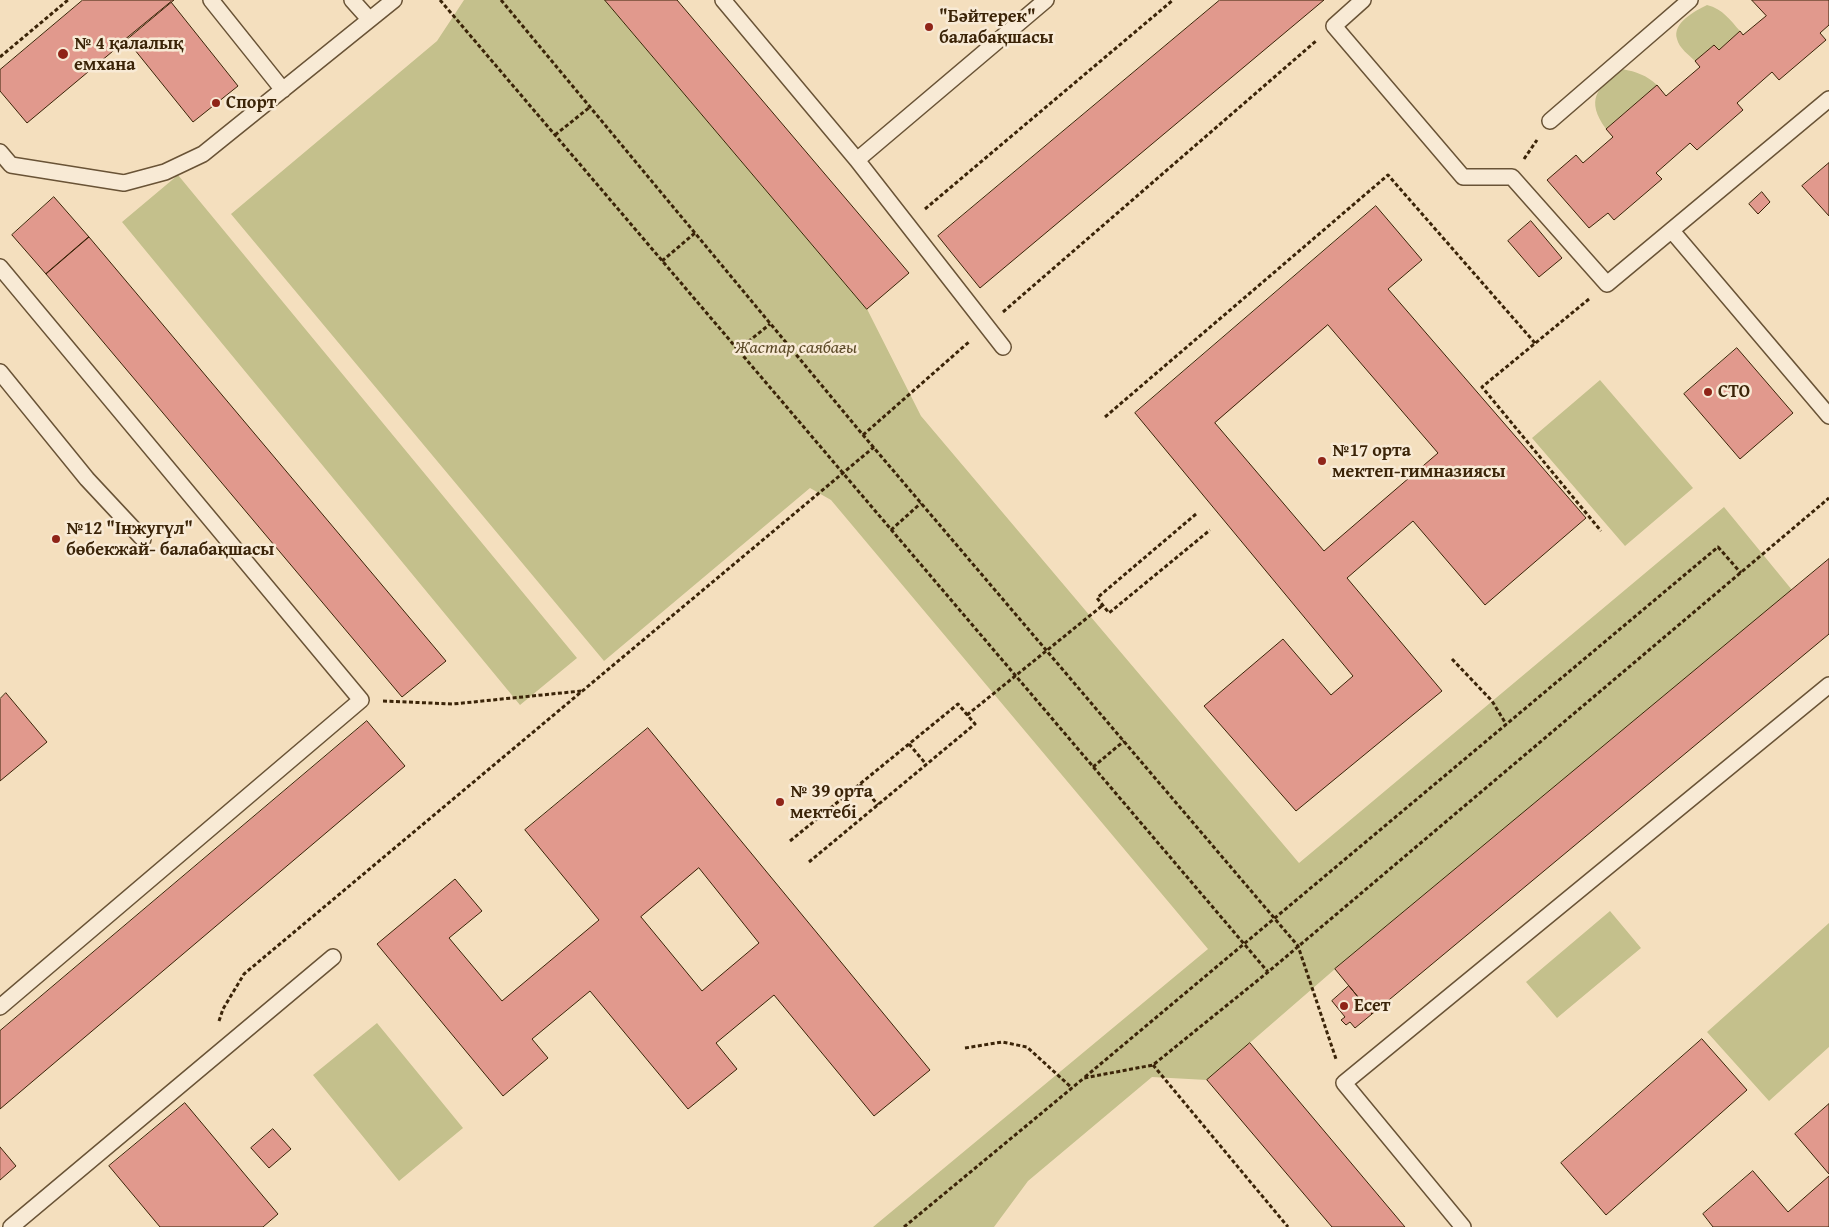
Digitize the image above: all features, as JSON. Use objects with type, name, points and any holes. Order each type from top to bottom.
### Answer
[{"type":"lane","points":[[211,0],[283,90]]},
{"type":"lane","points":[[352,0],[369,19]]},
{"type":"lane","points":[[0,152],[5,170],[124,183],[165,172],[204,154],[394,0]]},
{"type":"lane","points":[[723,0],[856,160],[1003,346]]},
{"type":"lane","points":[[856,160],[1046,0]]},
{"type":"lane","points":[[1363,0],[1334,26],[1463,176],[1512,177],[1607,284],[1829,99]]},
{"type":"lane","points":[[1550,121],[1690,0]]},
{"type":"lane","points":[[1672,231],[1829,416]]},
{"type":"lane","points":[[0,267],[361,700],[0,1008]]},
{"type":"lane","points":[[0,372],[86,479],[143,539]]},
{"type":"lane","points":[[1463,1227],[1344,1083],[1829,685]]},
{"type":"lane","points":[[11,1227],[334,956]]},
{"type":"path","points":[[0,57],[68,0]]},
{"type":"path","points":[[440,0],[1268,972]]},
{"type":"path","points":[[501,0],[770,324],[1298,946],[1344,1083]]},
{"type":"path","points":[[907,224],[1173,0]]},
{"type":"path","points":[[863,434],[1334,26]]},
{"type":"path","points":[[555,135],[590,107]]},
{"type":"path","points":[[1512,177],[1550,121]]},
{"type":"path","points":[[1105,417],[1388,175],[1534,343]]},
{"type":"path","points":[[662,261],[695,233]]},
{"type":"path","points":[[1601,531],[1482,387],[1607,284]]},
{"type":"path","points":[[738,350],[770,324]]},
{"type":"path","points":[[224,1049],[217,1032],[222,1009],[244,974],[874,447]]},
{"type":"path","points":[[1084,1078],[1153,1065],[1268,972],[1829,498]]},
{"type":"path","points":[[892,530],[921,503]]},
{"type":"path","points":[[1196,514],[1097,598],[1109,613],[1210,530]]},
{"type":"path","points":[[904,1227],[1718,547],[1740,573]]},
{"type":"path","points":[[967,715],[1103,605]]},
{"type":"path","points":[[1452,659],[1492,701],[1506,724]]},
{"type":"path","points":[[361,700],[452,704],[581,691]]},
{"type":"path","points":[[790,840],[958,704],[975,724],[809,862]]},
{"type":"path","points":[[1093,766],[1124,740]]},
{"type":"path","points":[[909,744],[926,764]]},
{"type":"path","points":[[860,784],[878,804]]},
{"type":"path","points":[[965,1048],[1002,1042],[1027,1047],[1072,1088]]},
{"type":"path","points":[[1153,1065],[1288,1227]]},
{"type":"green space","name":"Жастар саябағы","points":[[464,0],[605,0],[867,309],[921,416],[1299,863],[1724,507],[1792,590],[1335,969],[1207,1080],[1152,1077],[1028,1181],[994,1227],[873,1227],[1208,949],[831,500],[810,488],[604,661],[231,214],[437,41]]},
{"type":"green space","points":[[1707,5],[1722,12],[1740,31],[1719,50],[1714,45],[1695,61],[1680,45],[1676,33],[1686,18]]},
{"type":"green space","points":[[1622,69],[1641,74],[1657,85],[1606,129],[1596,110],[1595,102],[1600,88]]},
{"type":"green space","points":[[178,175],[577,658],[520,705],[122,222]]},
{"type":"green space","points":[[1600,380],[1693,488],[1625,546],[1532,438]]},
{"type":"green space","points":[[1610,911],[1641,948],[1557,1018],[1526,982]]},
{"type":"green space","points":[[1829,923],[1829,1047],[1769,1101],[1707,1032]]},
{"type":"green space","points":[[377,1023],[463,1128],[399,1181],[313,1075]]},
{"type":"building","name":"№ 4 қалалық емхана","points":[[83,0],[174,0],[27,123],[0,91],[0,70]]},
{"type":"building","points":[[605,0],[677,0],[909,273],[867,309]]},
{"type":"building","points":[[1220,0],[1324,0],[980,288],[938,236]]},
{"type":"building","points":[[1752,0],[1829,0],[1829,25],[1820,33],[1826,40],[1779,80],[1772,72],[1737,103],[1743,110],[1697,150],[1690,143],[1656,173],[1662,179],[1614,220],[1608,213],[1589,228],[1547,180],[1576,155],[1583,163],[1613,137],[1606,129],[1657,85],[1666,96],[1700,67],[1695,61],[1714,45],[1719,50],[1740,31],[1743,35],[1766,16]]},
{"type":"building","points":[[171,2],[238,86],[193,122],[126,39]]},
{"type":"building","points":[[1829,163],[1829,216],[1802,186]]},
{"type":"building","points":[[1762,192],[1770,202],[1758,214],[1749,204]]},
{"type":"building","points":[[54,197],[89,237],[46,274],[12,235]]},
{"type":"building","points":[[1376,206],[1422,260],[1388,289],[1586,518],[1485,605],[1413,521],[1347,578],[1442,691],[1296,811],[1204,706],[1283,639],[1331,695],[1353,676],[1135,413]],"holes":[[[1328,325],[1438,453],[1324,551],[1215,423]]]},
{"type":"building","points":[[1531,221],[1562,258],[1539,277],[1508,241]]},
{"type":"building","points":[[89,237],[446,661],[402,697],[46,274]]},
{"type":"building","points":[[1737,348],[1793,413],[1740,459],[1684,394]]},
{"type":"building","points":[[1829,559],[1829,634],[1372,1014],[1335,969]]},
{"type":"building","points":[[6,693],[47,742],[0,781],[0,699]]},
{"type":"building","points":[[367,721],[405,766],[0,1109],[0,1031]]},
{"type":"building","points":[[648,728],[930,1070],[874,1116],[774,995],[716,1043],[737,1069],[688,1109],[590,991],[532,1039],[548,1058],[503,1096],[377,944],[455,879],[482,911],[449,938],[502,1001],[599,920],[525,830]],"holes":[[[699,868],[759,943],[702,991],[641,917]]]},
{"type":"building","points":[[1349,986],[1372,1014],[1355,1028],[1350,1022],[1346,1025],[1341,1020],[1345,1017],[1332,1001]]},
{"type":"building","points":[[1702,1039],[1747,1090],[1606,1215],[1561,1163]]},
{"type":"building","points":[[1250,1043],[1405,1227],[1332,1227],[1207,1080]]},
{"type":"building","points":[[185,1103],[278,1214],[263,1227],[160,1227],[109,1166]]},
{"type":"building","points":[[1829,1104],[1829,1174],[1795,1134]]},
{"type":"building","points":[[273,1129],[291,1149],[269,1168],[251,1148]]},
{"type":"building","points":[[0,1147],[16,1166],[0,1180]]},
{"type":"building","points":[[1753,1171],[1788,1212],[1829,1176],[1829,1227],[1713,1227],[1703,1214]]},
{"type":"place","name":"\"Бәйтерек\" балабақшасы","points":[[929,27]]},
{"type":"place","name":"№ 4 қалалық емхана","points":[[63,54]]},
{"type":"place","name":"Спорт","points":[[216,103]]},
{"type":"place","name":"СТО","points":[[1708,392]]},
{"type":"place","name":"№17 орта мектеп-гимназиясы","points":[[1322,461]]},
{"type":"place","name":"№12 \"Інжугүл\" бөбекжай- балабақшасы","points":[[56,539]]},
{"type":"place","name":"№ 39 орта мектебі","points":[[780,802]]},
{"type":"place","name":"Есет","points":[[1344,1006]]}]
